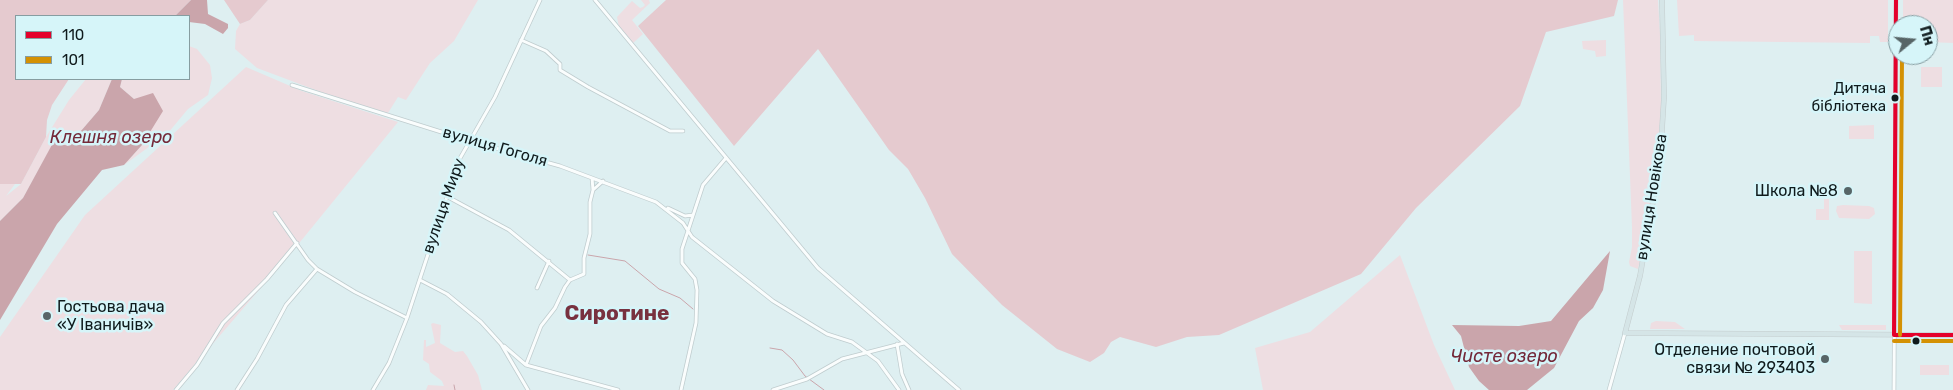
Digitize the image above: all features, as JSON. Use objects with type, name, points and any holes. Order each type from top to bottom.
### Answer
[{"type":"main road","name":"вулиця Новікова","points":[[1625,333],[1640,276],[1660,161],[1664,88],[1662,0]]},
{"type":"main road","points":[[1625,333],[1953,335]]},
{"type":"street","name":"вулиця Миру","points":[[373,390],[389,362],[407,318],[458,160],[490,106],[540,0]]},
{"type":"street","points":[[595,0],[818,268],[959,390]]},
{"type":"street","points":[[1894,390],[1896,0]]},
{"type":"street","points":[[521,40],[546,51],[560,64],[560,70],[588,87],[670,131],[683,131]]},
{"type":"street","name":"вулиця Гоголя","points":[[292,85],[470,141],[510,150],[603,181],[665,207],[688,229],[692,237],[773,301],[820,330],[852,342],[878,361],[899,390]]},
{"type":"street","points":[[681,390],[696,317],[698,290],[695,279],[682,263],[682,249],[704,185],[726,158]]},
{"type":"street","points":[[526,365],[541,326],[555,308],[570,280],[584,274],[584,258],[590,234],[592,177]]},
{"type":"street","points":[[593,190],[603,181]]},
{"type":"street","points":[[446,196],[509,230],[570,280]]},
{"type":"street","points":[[665,207],[685,216],[693,215]]},
{"type":"street","points":[[275,212],[317,269],[355,292],[407,318]]},
{"type":"street","points":[[176,390],[197,365],[222,323],[267,279],[297,242]]},
{"type":"street","points":[[538,288],[549,261]]},
{"type":"street","points":[[237,390],[286,305],[317,269]]},
{"type":"street","points":[[420,280],[447,294],[481,322],[501,344],[526,365],[618,390]]},
{"type":"street","name":"вулиця Новікова","points":[[1609,390],[1625,333]]},
{"type":"street","points":[[773,390],[807,379],[842,359],[904,343]]},
{"type":"street","points":[[501,344],[528,390]]},
{"type":"street","points":[[897,344],[902,374],[909,390]]},
{"type":"shaded area","points":[[0,0],[191,0],[176,15],[15,15],[15,80],[68,80],[52,105],[47,120],[46,137],[21,184],[0,184]]},
{"type":"shaded area","points":[[224,0],[268,0],[250,20],[240,24]]},
{"type":"shaded area","points":[[268,0],[478,0],[454,41],[430,63],[406,100],[398,97],[388,113],[337,98],[257,68],[235,49],[236,31],[240,24],[250,20]]},
{"type":"shaded area","points":[[641,0],[649,0],[650,3],[632,20],[643,34],[632,44],[619,27],[617,17],[632,1],[640,8],[643,7],[645,5]]},
{"type":"shaded area","points":[[666,0],[1618,0],[1614,16],[1546,32],[1520,106],[1416,208],[1361,274],[1219,335],[1187,337],[1156,347],[1120,337],[1111,342],[1104,353],[1090,362],[1057,349],[1002,305],[952,254],[925,198],[908,169],[889,150],[818,49],[734,146],[638,26]]},
{"type":"shaded area","points":[[1623,0],[1658,0],[1660,34],[1661,109],[1658,144],[1648,224],[1638,269],[1630,266],[1629,262],[1632,247],[1632,227]]},
{"type":"shaded area","points":[[1677,0],[1888,0],[1888,42],[1880,42],[1879,36],[1870,36],[1870,43],[1694,41],[1694,35],[1679,36]]},
{"type":"shaded area","points":[[1903,0],[1953,0],[1953,43],[1938,42],[1938,15],[1903,15]]},
{"type":"shaded area","points":[[1606,40],[1606,56],[1596,57],[1595,51],[1583,49],[1582,41]]},
{"type":"shaded area","points":[[190,46],[197,49],[210,65],[212,78],[208,95],[188,109],[168,133],[124,165],[142,145],[134,99],[120,87],[122,80],[190,80]]},
{"type":"shaded area","points":[[246,67],[302,91],[398,122],[296,247],[173,390],[0,390],[0,337],[85,215]]},
{"type":"shaded area","points":[[1921,67],[1942,67],[1942,87],[1921,87]]},
{"type":"shaded area","points":[[85,80],[112,80],[99,110],[68,146],[54,142],[23,198],[0,221],[0,183],[15,184],[6,196],[21,184],[46,137],[69,100]]},
{"type":"shaded area","points":[[1874,125],[1874,139],[1849,139],[1849,126]]},
{"type":"shaded area","points":[[1824,199],[1829,199],[1829,220],[1816,220],[1816,209],[1824,209]]},
{"type":"shaded area","points":[[1837,206],[1869,206],[1874,208],[1875,214],[1869,219],[1839,218],[1836,211]]},
{"type":"shaded area","points":[[1854,251],[1872,251],[1872,304],[1854,303]]},
{"type":"shaded area","points":[[1400,255],[1434,345],[1455,390],[1263,390],[1255,348],[1310,332]]},
{"type":"shaded area","points":[[1656,321],[1675,322],[1685,329],[1650,329],[1651,323]]},
{"type":"shaded area","points":[[431,324],[441,325],[440,343],[455,352],[463,351],[467,356],[478,375],[482,390],[426,390],[428,385],[444,386],[442,381],[430,372],[429,364],[423,360],[424,340],[426,340],[426,347],[435,343]]},
{"type":"shaded area","points":[[1839,325],[1886,325],[1886,330],[1842,330]]},
{"type":"shaded area","points":[[1920,365],[1949,365],[1949,375],[1920,375]]},
{"type":"water","points":[[191,0],[207,0],[208,14],[228,24],[228,28],[223,34],[205,24],[190,22],[190,15],[176,15]]},
{"type":"water","name":"Клешня озеро","points":[[112,80],[122,80],[120,87],[134,99],[153,93],[163,111],[142,145],[124,165],[102,170],[57,224],[0,320],[0,221],[23,198],[54,141],[68,146],[99,110]]},
{"type":"water","name":"Чисте озеро","points":[[1610,251],[1603,290],[1593,308],[1579,321],[1554,368],[1527,390],[1489,390],[1479,381],[1469,367],[1461,336],[1452,325],[1519,326],[1551,321]]},
{"type":"waterway","points":[[588,255],[625,261],[659,289],[680,298],[693,309]]},
{"type":"waterway","points":[[770,348],[782,350],[793,360],[805,376],[824,390]]},
{"type":"waterway","points":[[454,385],[455,390]]},
{"type":"transit line","name":"110","points":[[1894,335],[1896,0]]},
{"type":"transit line","name":"101","points":[[1900,335],[1902,65]]},
{"type":"transit line","name":"110","points":[[1894,335],[1953,335]]},
{"type":"transit line","name":"101","points":[[1894,341],[1953,341]]},
{"type":"place","name":"Дитяча бібліотека","points":[[1895,98]]},
{"type":"place","name":"Школа №8","points":[[1848,191]]},
{"type":"place","name":"Гостьова дача «У Іваничів»","points":[[47,316]]},
{"type":"place","name":"Отделение почтовой связи № 293403","points":[[1825,359]]},
{"type":"district","name":"Сиротине","points":[[617,314]]}]
